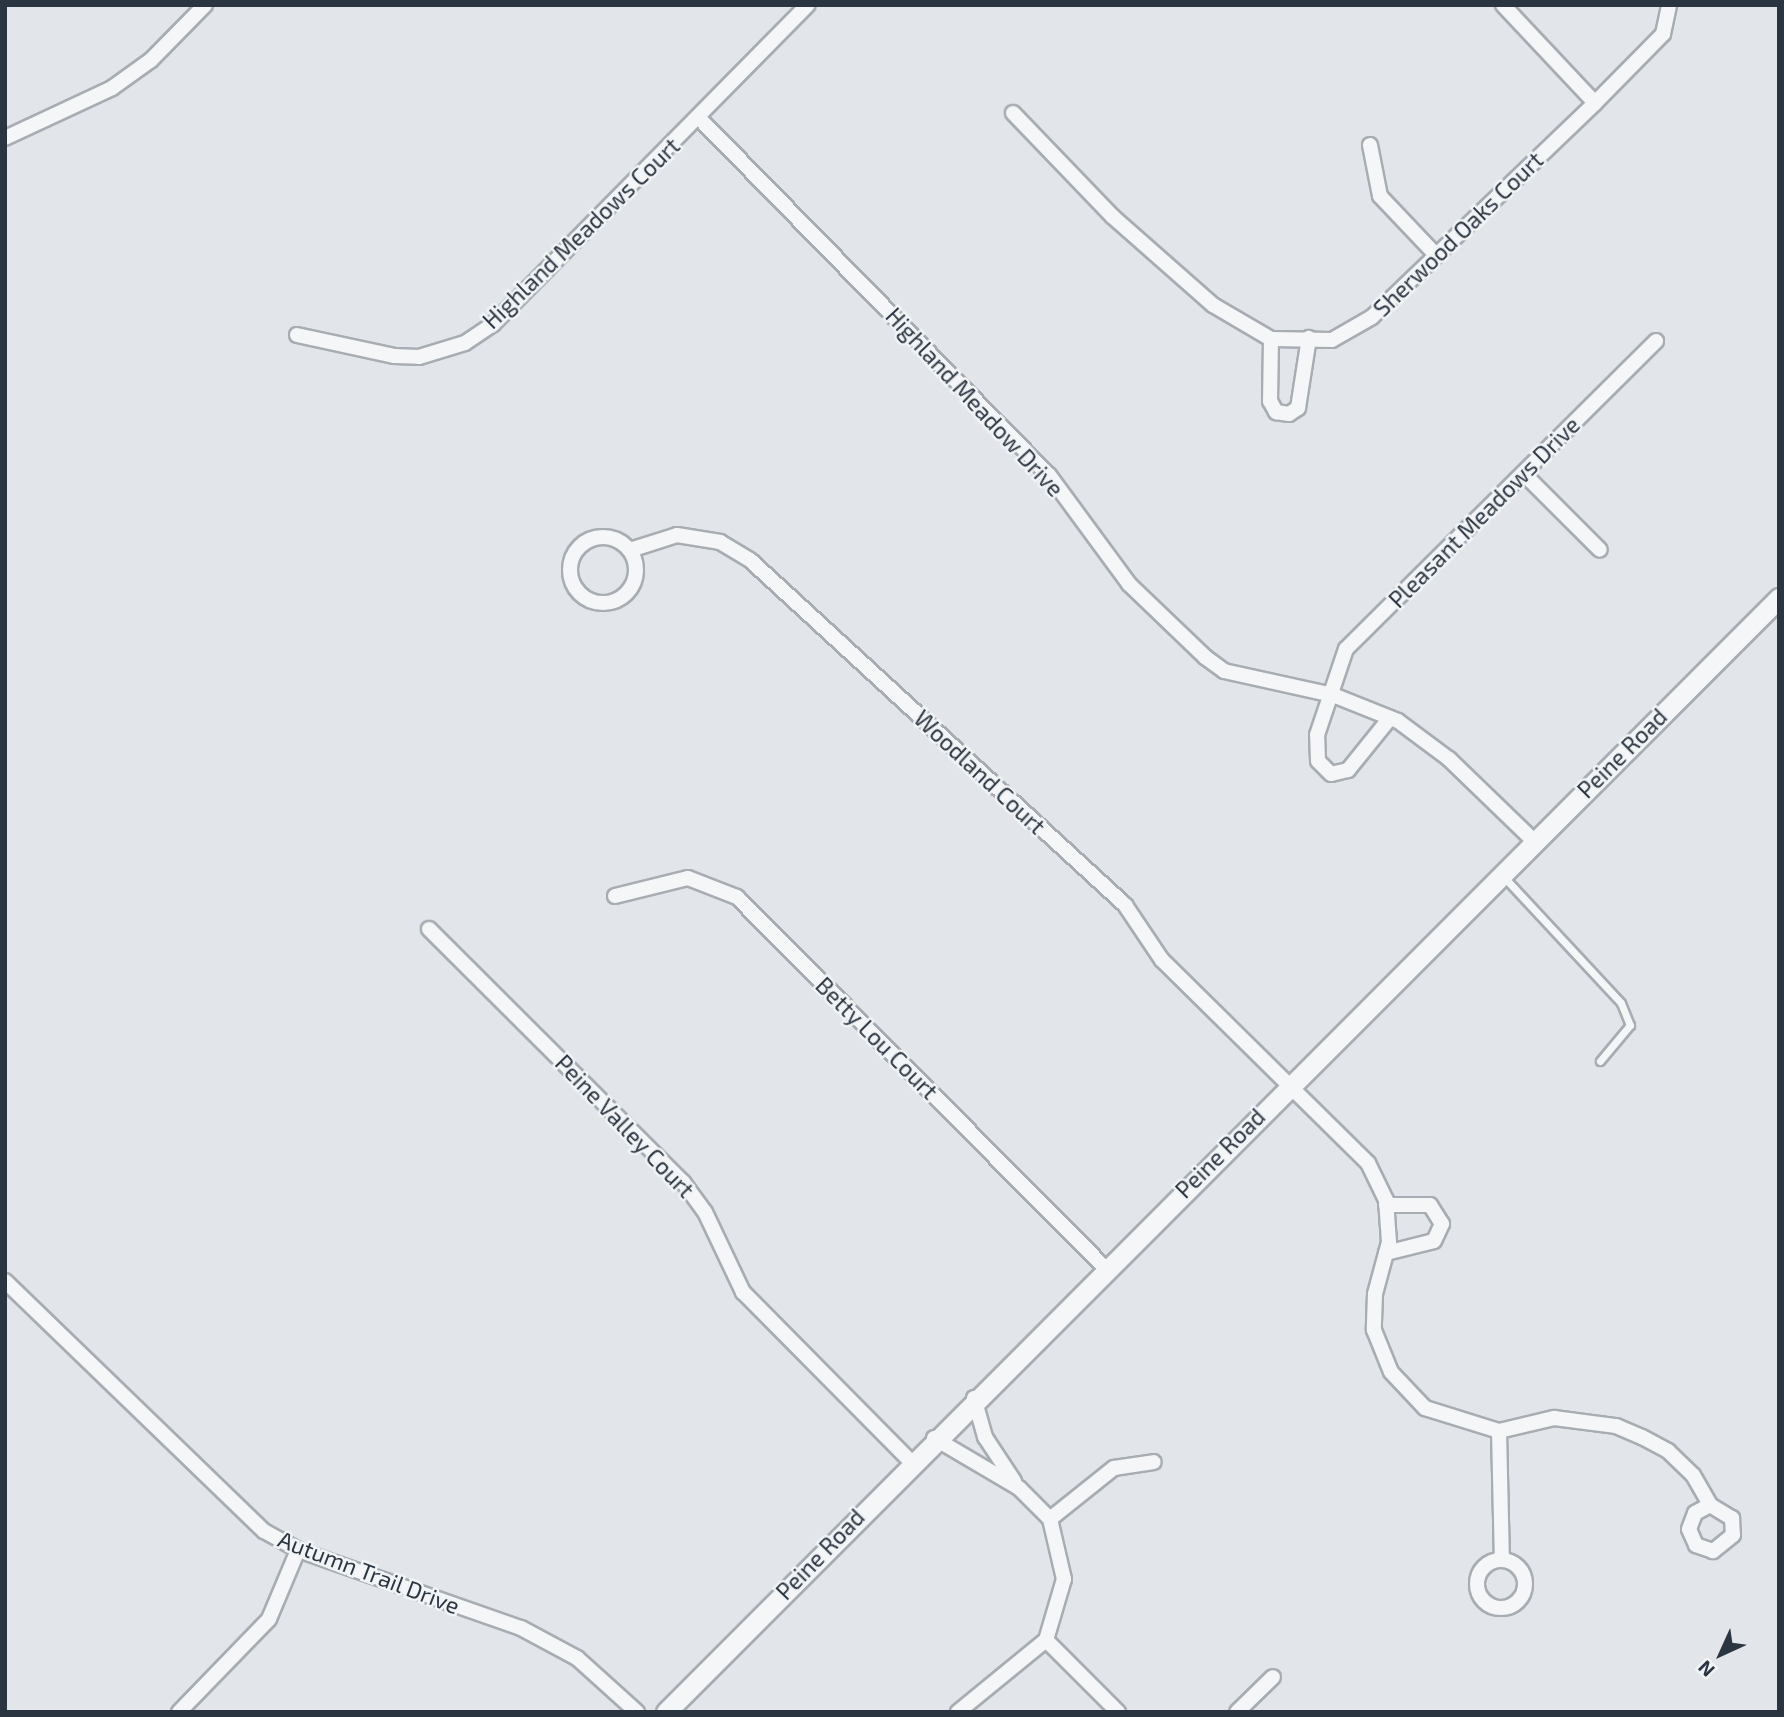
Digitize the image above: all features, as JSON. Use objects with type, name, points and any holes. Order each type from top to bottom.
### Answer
[{"type":"street","points":[[5,138],[112,88],[151,60],[205,5]]},
{"type":"street","name":"Highland Meadows Court","points":[[297,335],[394,356],[419,357],[465,343],[493,324],[808,5]]},
{"type":"street","points":[[1503,5],[1595,103]]},
{"type":"street","name":"Sherwood Oaks Court","points":[[1271,339],[1332,340],[1372,317],[1663,34],[1669,5]]},
{"type":"street","points":[[1013,113],[1112,216],[1213,305],[1271,339],[1270,401],[1289,415],[1298,408],[1309,338]]},
{"type":"street","name":"Highland Meadow Drive","points":[[699,118],[1049,475],[1129,584],[1205,657],[1266,684],[1334,695],[1390,718],[1449,759],[1533,840]]},
{"type":"street","points":[[1370,145],[1380,196],[1436,256]]},
{"type":"street","name":"Pleasant Meadows Drive","points":[[1334,695],[1346,649],[1656,341]]},
{"type":"street","points":[[1524,474],[1600,550]]},
{"type":"street","name":"Woodland Court","points":[[630,550],[677,535],[720,542],[750,560],[1125,905],[1162,960],[1368,1163],[1386,1205]]},
{"type":"street","points":[[608,537],[630,550],[636,575],[623,596],[599,603],[577,590],[571,565],[583,543],[608,537]]},
{"type":"street","name":"Peine Road","points":[[666,1712],[934,1438],[1779,598]]},
{"type":"street","points":[[1334,695],[1317,735],[1318,761],[1331,774],[1348,770],[1390,718]]},
{"type":"street","name":"Betty Lou Court","points":[[615,896],[688,878],[737,897],[1106,1269]]},
{"type":"street","name":"Peine Valley Court","points":[[429,929],[683,1182],[705,1212],[743,1292],[911,1462]]},
{"type":"street","points":[[1385,1254],[1434,1241],[1441,1224],[1430,1205],[1386,1205],[1385,1254],[1373,1311],[1391,1372],[1425,1408],[1499,1431],[1554,1418],[1616,1426],[1668,1451],[1693,1475],[1710,1505]]},
{"type":"street","name":"Autumn Trail Drive","points":[[5,1281],[234,1505],[298,1550],[521,1628],[576,1658],[637,1712]]},
{"type":"street","points":[[958,1712],[1046,1640],[1064,1579],[1050,1519],[1019,1488],[985,1437],[974,1398]]},
{"type":"street","points":[[1499,1431],[1502,1560]]},
{"type":"street","points":[[934,1438],[1019,1488]]},
{"type":"street","points":[[1050,1519],[1114,1468],[1154,1462]]},
{"type":"street","points":[[178,1712],[269,1619],[298,1550]]},
{"type":"street","points":[[1046,1640],[1118,1712]]},
{"type":"street","points":[[1237,1712],[1273,1676]]},
{"type":"lane","points":[[1500,873],[1620,1003],[1630,1025],[1600,1061]]}]
